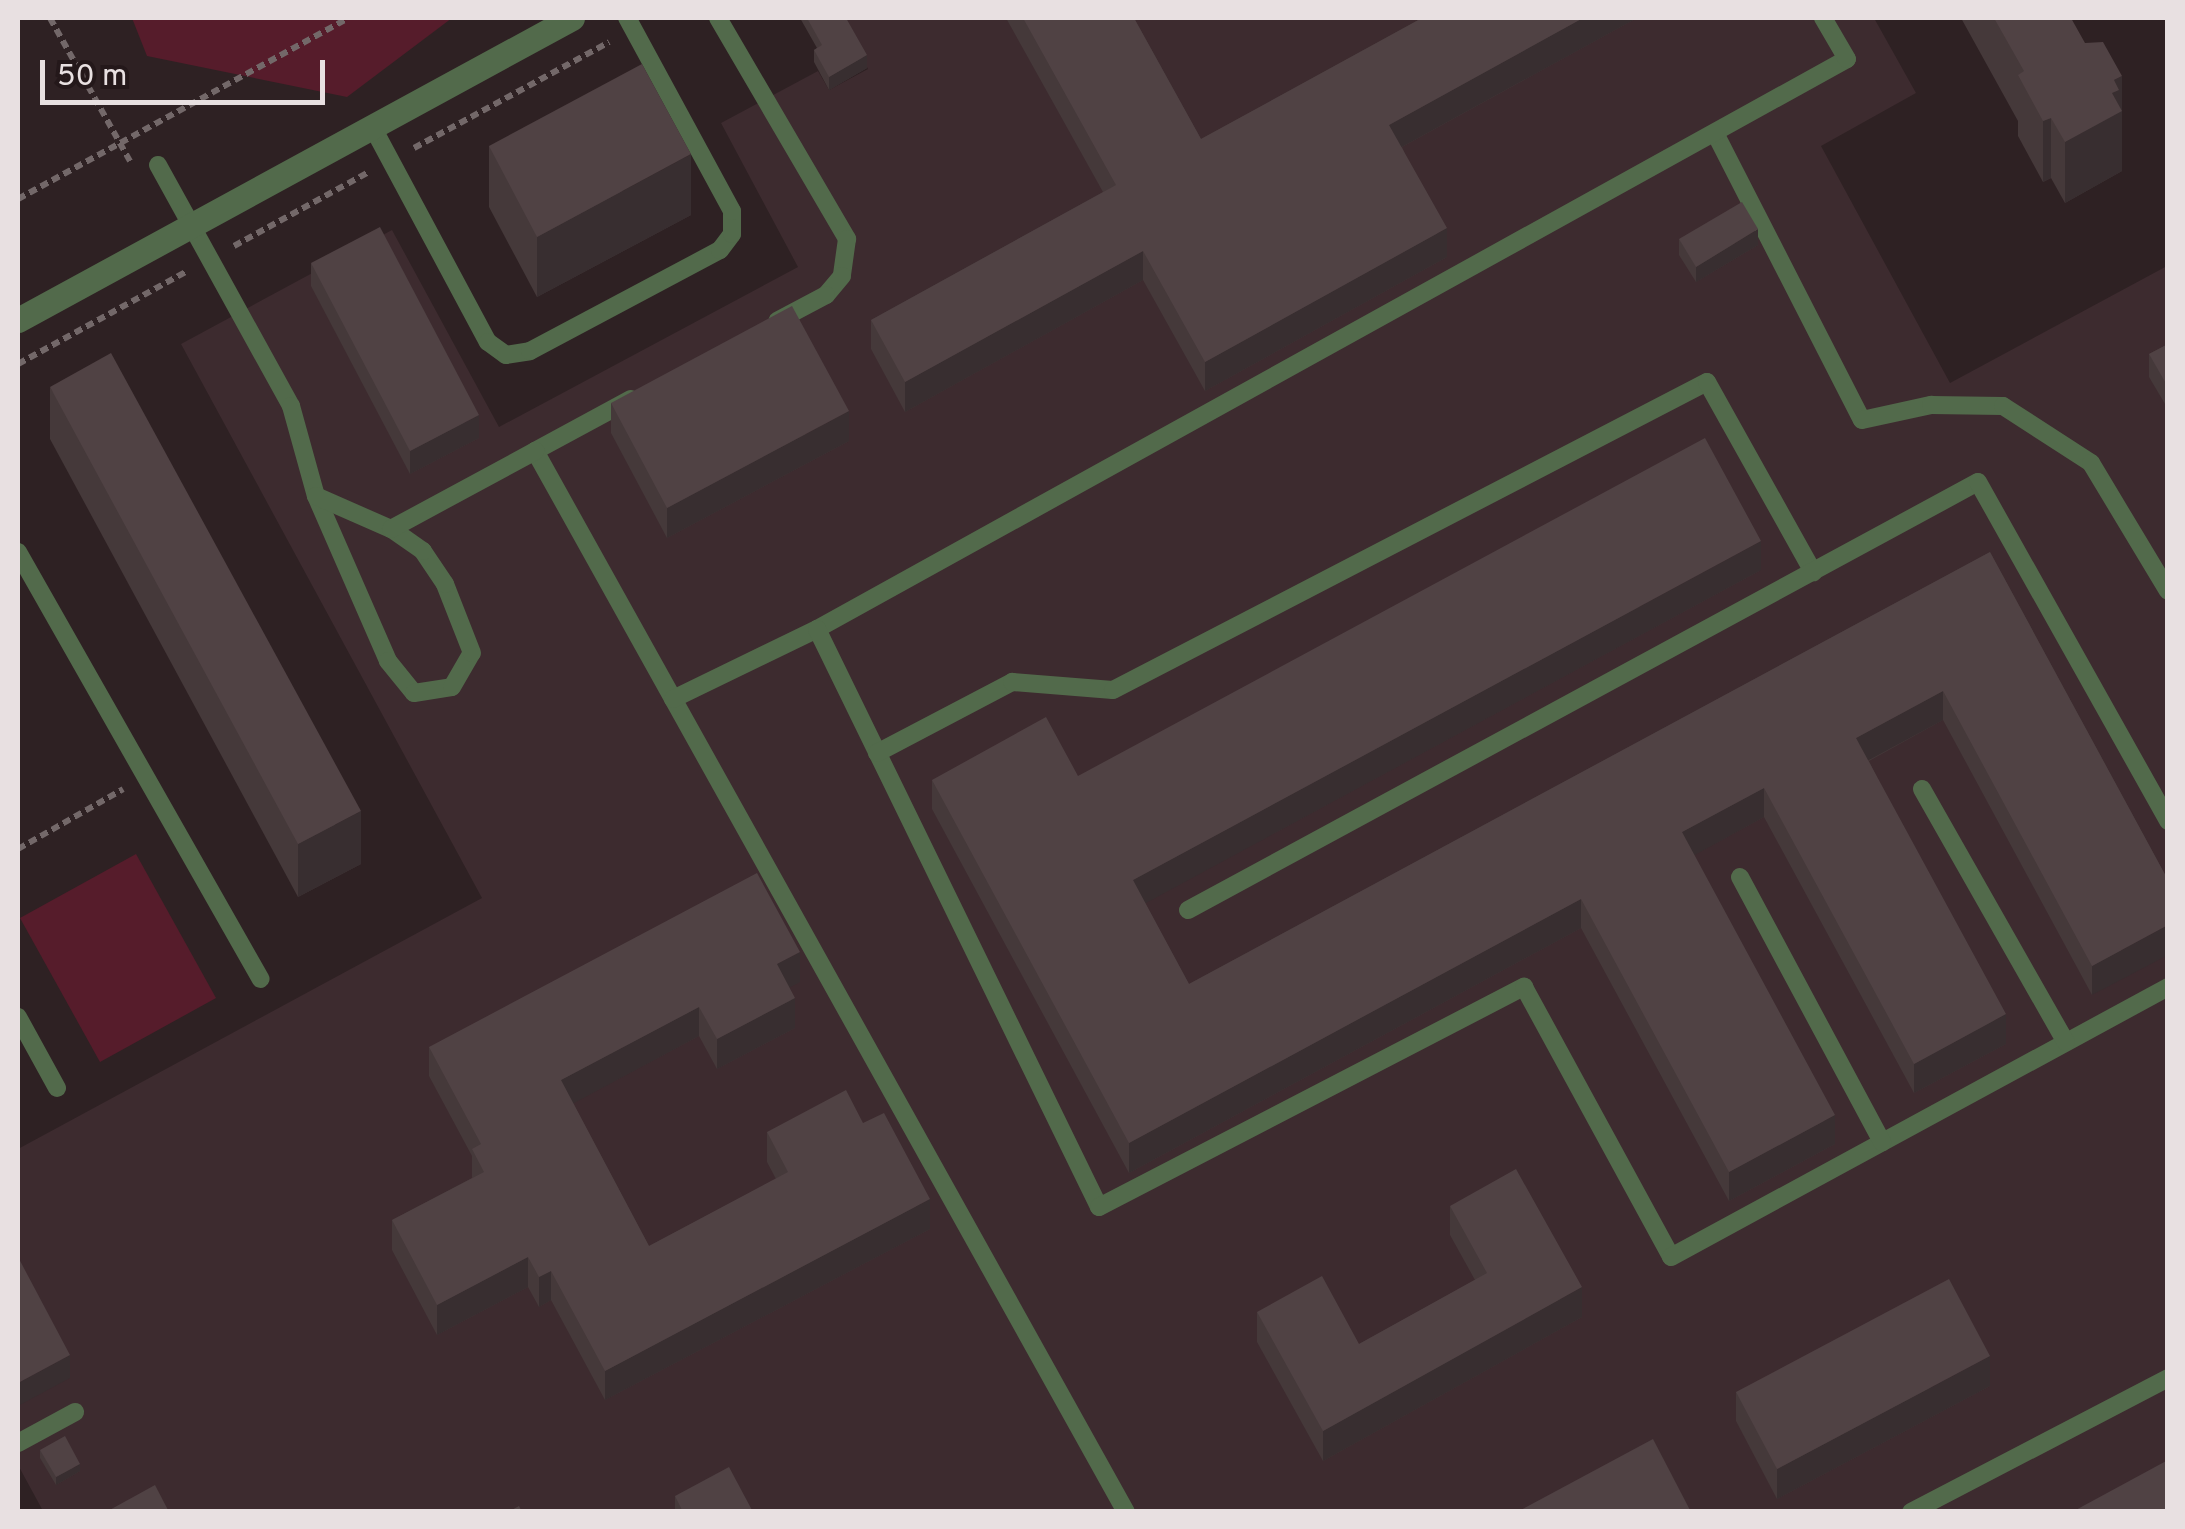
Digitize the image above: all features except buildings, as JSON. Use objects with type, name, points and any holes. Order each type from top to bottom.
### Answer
[{"type":"street","points":[[18,320],[572,18]]},
{"type":"lane","points":[[718,18],[847,239],[842,276],[826,296],[757,332]]},
{"type":"lane","points":[[673,699],[817,628],[1847,59],[1823,18]]},
{"type":"lane","points":[[372,126],[488,342],[506,355],[530,351],[720,250],[732,234],[732,211],[630,23]]},
{"type":"lane","points":[[1715,133],[1862,420],[1931,405],[2004,406],[2090,463],[2168,591]]},
{"type":"lane","points":[[158,165],[291,406],[316,496],[388,661],[414,692],[452,687],[472,652],[460,620],[422,551],[390,528],[316,496]]},
{"type":"lane","points":[[877,753],[1012,682],[1112,690],[1708,382],[1813,572]]},
{"type":"lane","points":[[390,528],[654,387]]},
{"type":"lane","points":[[535,450],[1126,1512]]},
{"type":"lane","points":[[1188,910],[1978,482],[2168,821]]},
{"type":"lane","points":[[18,552],[261,979]]},
{"type":"lane","points":[[817,628],[1099,1207],[1524,987],[1671,1257],[2168,987]]},
{"type":"lane","points":[[1922,789],[2066,1042]]},
{"type":"lane","points":[[1740,878],[1882,1142]]},
{"type":"lane","points":[[18,1017],[57,1088]]},
{"type":"lane","points":[[1910,1512],[2168,1378]]},
{"type":"lane","points":[[18,1443],[76,1412]]},
{"type":"path","points":[[50,18],[137,175]]},
{"type":"path","points":[[18,198],[349,18]]},
{"type":"path","points":[[18,364],[391,160],[630,23]]},
{"type":"path","points":[[18,848],[146,776]]},
{"type":"shaded area","points":[[132,18],[452,18],[347,97],[147,56]]},
{"type":"shaded area","points":[[841,18],[1874,18],[1916,93],[1821,146],[1950,383],[2167,266],[2167,1511],[43,1511],[18,1465],[18,1149],[482,898],[181,344],[392,230],[499,427],[798,267],[721,123],[818,71],[829,90],[868,69]]},
{"type":"shaded area","points":[[136,854],[216,998],[100,1062],[20,918]]}]
